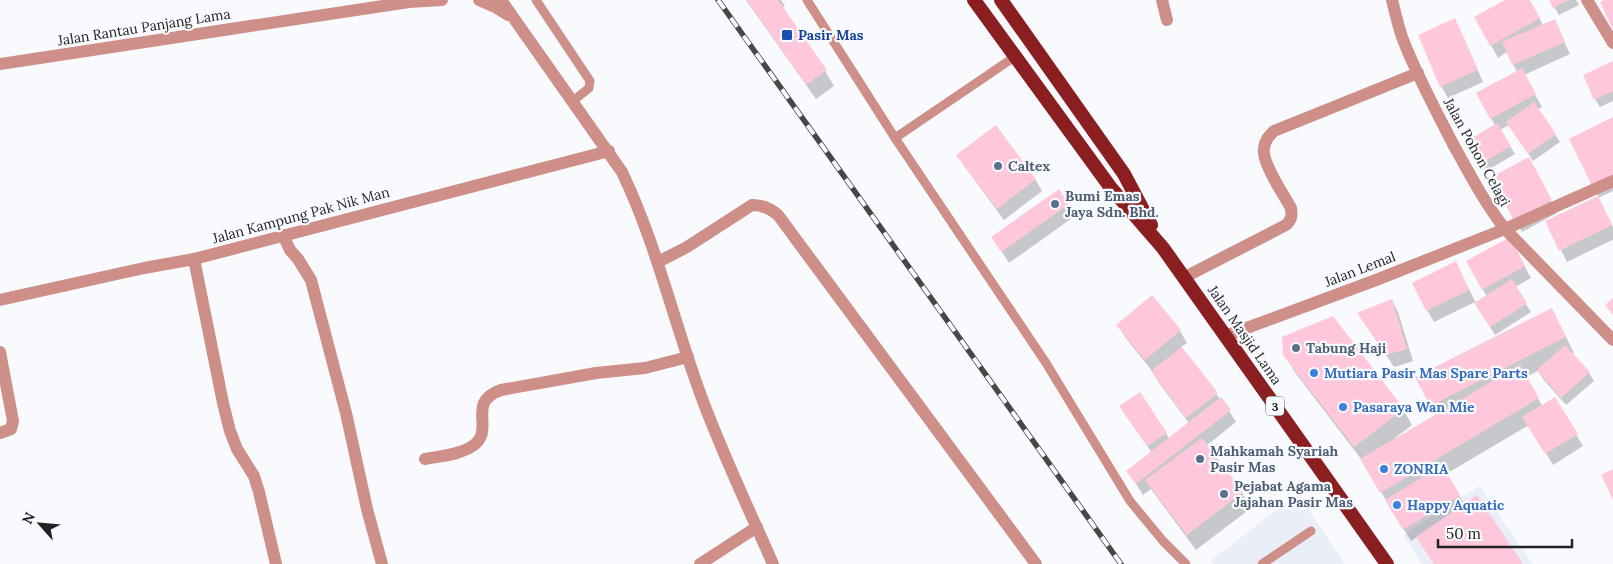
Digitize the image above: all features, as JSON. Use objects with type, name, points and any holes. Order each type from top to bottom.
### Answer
[{"type":"highway","name":"Jalan Masjid Lama","points":[[974,0],[1111,188],[1163,248],[1387,564]]},
{"type":"highway","name":"Jalan Masjid Lama","points":[[1001,0],[1124,174],[1163,248]]},
{"type":"highway","points":[[1088,156],[1103,144]]},
{"type":"street","name":"Jalan Rantau Panjang Lama","points":[[0,64],[410,1],[442,0]]},
{"type":"street","points":[[480,0],[495,7],[516,21]]},
{"type":"street","points":[[501,0],[622,172],[658,262],[700,393],[773,564]]},
{"type":"street","points":[[1162,0],[1167,20]]},
{"type":"street","name":"Jalan Pohon Celagi","points":[[1392,0],[1402,35],[1418,73],[1479,192],[1505,228],[1613,340]]},
{"type":"street","points":[[1587,0],[1613,43]]},
{"type":"street","points":[[1184,277],[1286,225],[1290,220],[1292,216],[1291,208],[1265,161],[1263,149],[1267,139],[1274,131],[1418,73]]},
{"type":"street","name":"Jalan Kampung Pak Nik Man","points":[[0,300],[144,268],[194,259],[608,151]]},
{"type":"street","name":"Jalan Lemal","points":[[1225,336],[1376,280],[1505,228],[1613,181]]},
{"type":"street","points":[[658,262],[686,247],[752,204],[771,209],[778,215],[1036,564]]},
{"type":"street","points":[[283,235],[310,280],[346,413],[367,509],[382,564]]},
{"type":"street","points":[[194,259],[230,431],[237,449],[254,476],[276,564]]},
{"type":"street","points":[[0,352],[13,421],[11,429],[0,433]]},
{"type":"street","points":[[425,459],[462,451],[478,442],[482,435],[482,409],[484,402],[493,393],[596,373],[645,368],[688,357]]},
{"type":"street","points":[[700,564],[757,527]]},
{"type":"lane","points":[[536,0],[590,81],[589,88],[573,101]]},
{"type":"lane","points":[[807,0],[895,138],[1046,363],[1130,501],[1145,521],[1186,564]]},
{"type":"lane","points":[[895,138],[1016,56]]},
{"type":"lane","points":[[1262,564],[1311,531]]},
{"type":"shaded area","points":[[1479,486],[1533,564],[1422,564],[1403,535]]},
{"type":"shaded area","points":[[1298,494],[1345,564],[1213,564],[1211,560]]},
{"type":"building","name":"Pasir Mas","points":[[747,0],[778,0],[827,70],[806,85]]},
{"type":"building","points":[[1505,0],[1530,0],[1540,18],[1490,46],[1474,17]]},
{"type":"building","points":[[1549,0],[1569,0],[1553,8]]},
{"type":"building","points":[[1613,0],[1613,30],[1600,2]]},
{"type":"building","points":[[1455,18],[1478,70],[1440,87],[1418,35]]},
{"type":"building","points":[[1555,19],[1565,42],[1512,65],[1502,42]]},
{"type":"building","points":[[1613,61],[1613,91],[1594,100],[1583,75]]},
{"type":"building","points":[[1522,68],[1536,94],[1490,119],[1476,93]]},
{"type":"building","points":[[1534,102],[1556,134],[1528,154],[1506,122]]},
{"type":"building","points":[[1613,117],[1613,176],[1592,186],[1569,139]]},
{"type":"building","points":[[1497,123],[1511,146],[1481,164],[1467,141]]},
{"type":"building","points":[[996,125],[1036,179],[997,209],[956,155]]},
{"type":"building","points":[[1529,157],[1552,200],[1514,221],[1491,177]]},
{"type":"building","points":[[1059,189],[1069,204],[1001,252],[991,237]]},
{"type":"building","points":[[1598,196],[1612,225],[1559,251],[1545,221]]},
{"type":"building","points":[[1510,237],[1525,266],[1482,290],[1466,261]]},
{"type":"building","points":[[1456,261],[1469,290],[1426,311],[1412,283]]},
{"type":"building","points":[[1512,279],[1527,303],[1490,327],[1474,303]]},
{"type":"building","points":[[1152,295],[1181,330],[1145,360],[1116,325]]},
{"type":"building","points":[[1613,298],[1613,315],[1605,305]]},
{"type":"building","points":[[1392,299],[1407,349],[1386,355],[1357,313]]},
{"type":"building","points":[[1552,308],[1566,337],[1430,406],[1415,377]]},
{"type":"building","points":[[1333,316],[1404,409],[1354,447],[1283,355],[1282,337]]},
{"type":"building","points":[[1565,345],[1590,372],[1561,398],[1537,370]]},
{"type":"building","points":[[1182,347],[1218,393],[1186,418],[1151,371]]},
{"type":"building","points":[[1520,365],[1539,398],[1380,493],[1360,459]]},
{"type":"building","points":[[1140,392],[1167,433],[1147,446],[1119,406]]},
{"type":"building","points":[[1221,397],[1231,410],[1136,484],[1126,471]]},
{"type":"building","points":[[1555,397],[1578,434],[1545,454],[1522,417]]},
{"type":"building","points":[[1202,438],[1243,492],[1187,535],[1145,480]]},
{"type":"building","points":[[1442,465],[1460,495],[1403,530],[1385,500]]},
{"type":"building","points":[[1613,469],[1613,500],[1601,475]]},
{"type":"building","points":[[1477,495],[1523,564],[1434,564],[1416,537]]},
{"type":"railway","points":[[718,0],[1121,564]]},
{"type":"place","name":"Pasir Mas","points":[[787,35]]},
{"type":"place","name":"Caltex","points":[[998,166]]},
{"type":"place","name":"Bumi Emas Jaya Sdn. Bhd.","points":[[1055,204]]},
{"type":"place","name":"Tabung Haji","points":[[1296,348]]},
{"type":"place","name":"Mutiara Pasir Mas Spare Parts","points":[[1314,373]]},
{"type":"place","name":"Pasaraya Wan Mie","points":[[1343,407]]},
{"type":"place","name":"Mahkamah Syariah Pasir Mas","points":[[1200,459]]},
{"type":"place","name":"ZONRIA","points":[[1384,469]]},
{"type":"place","name":"Pejabat Agama Jajahan Pasir Mas","points":[[1224,494]]},
{"type":"place","name":"Happy Aquatic","points":[[1397,505]]}]
